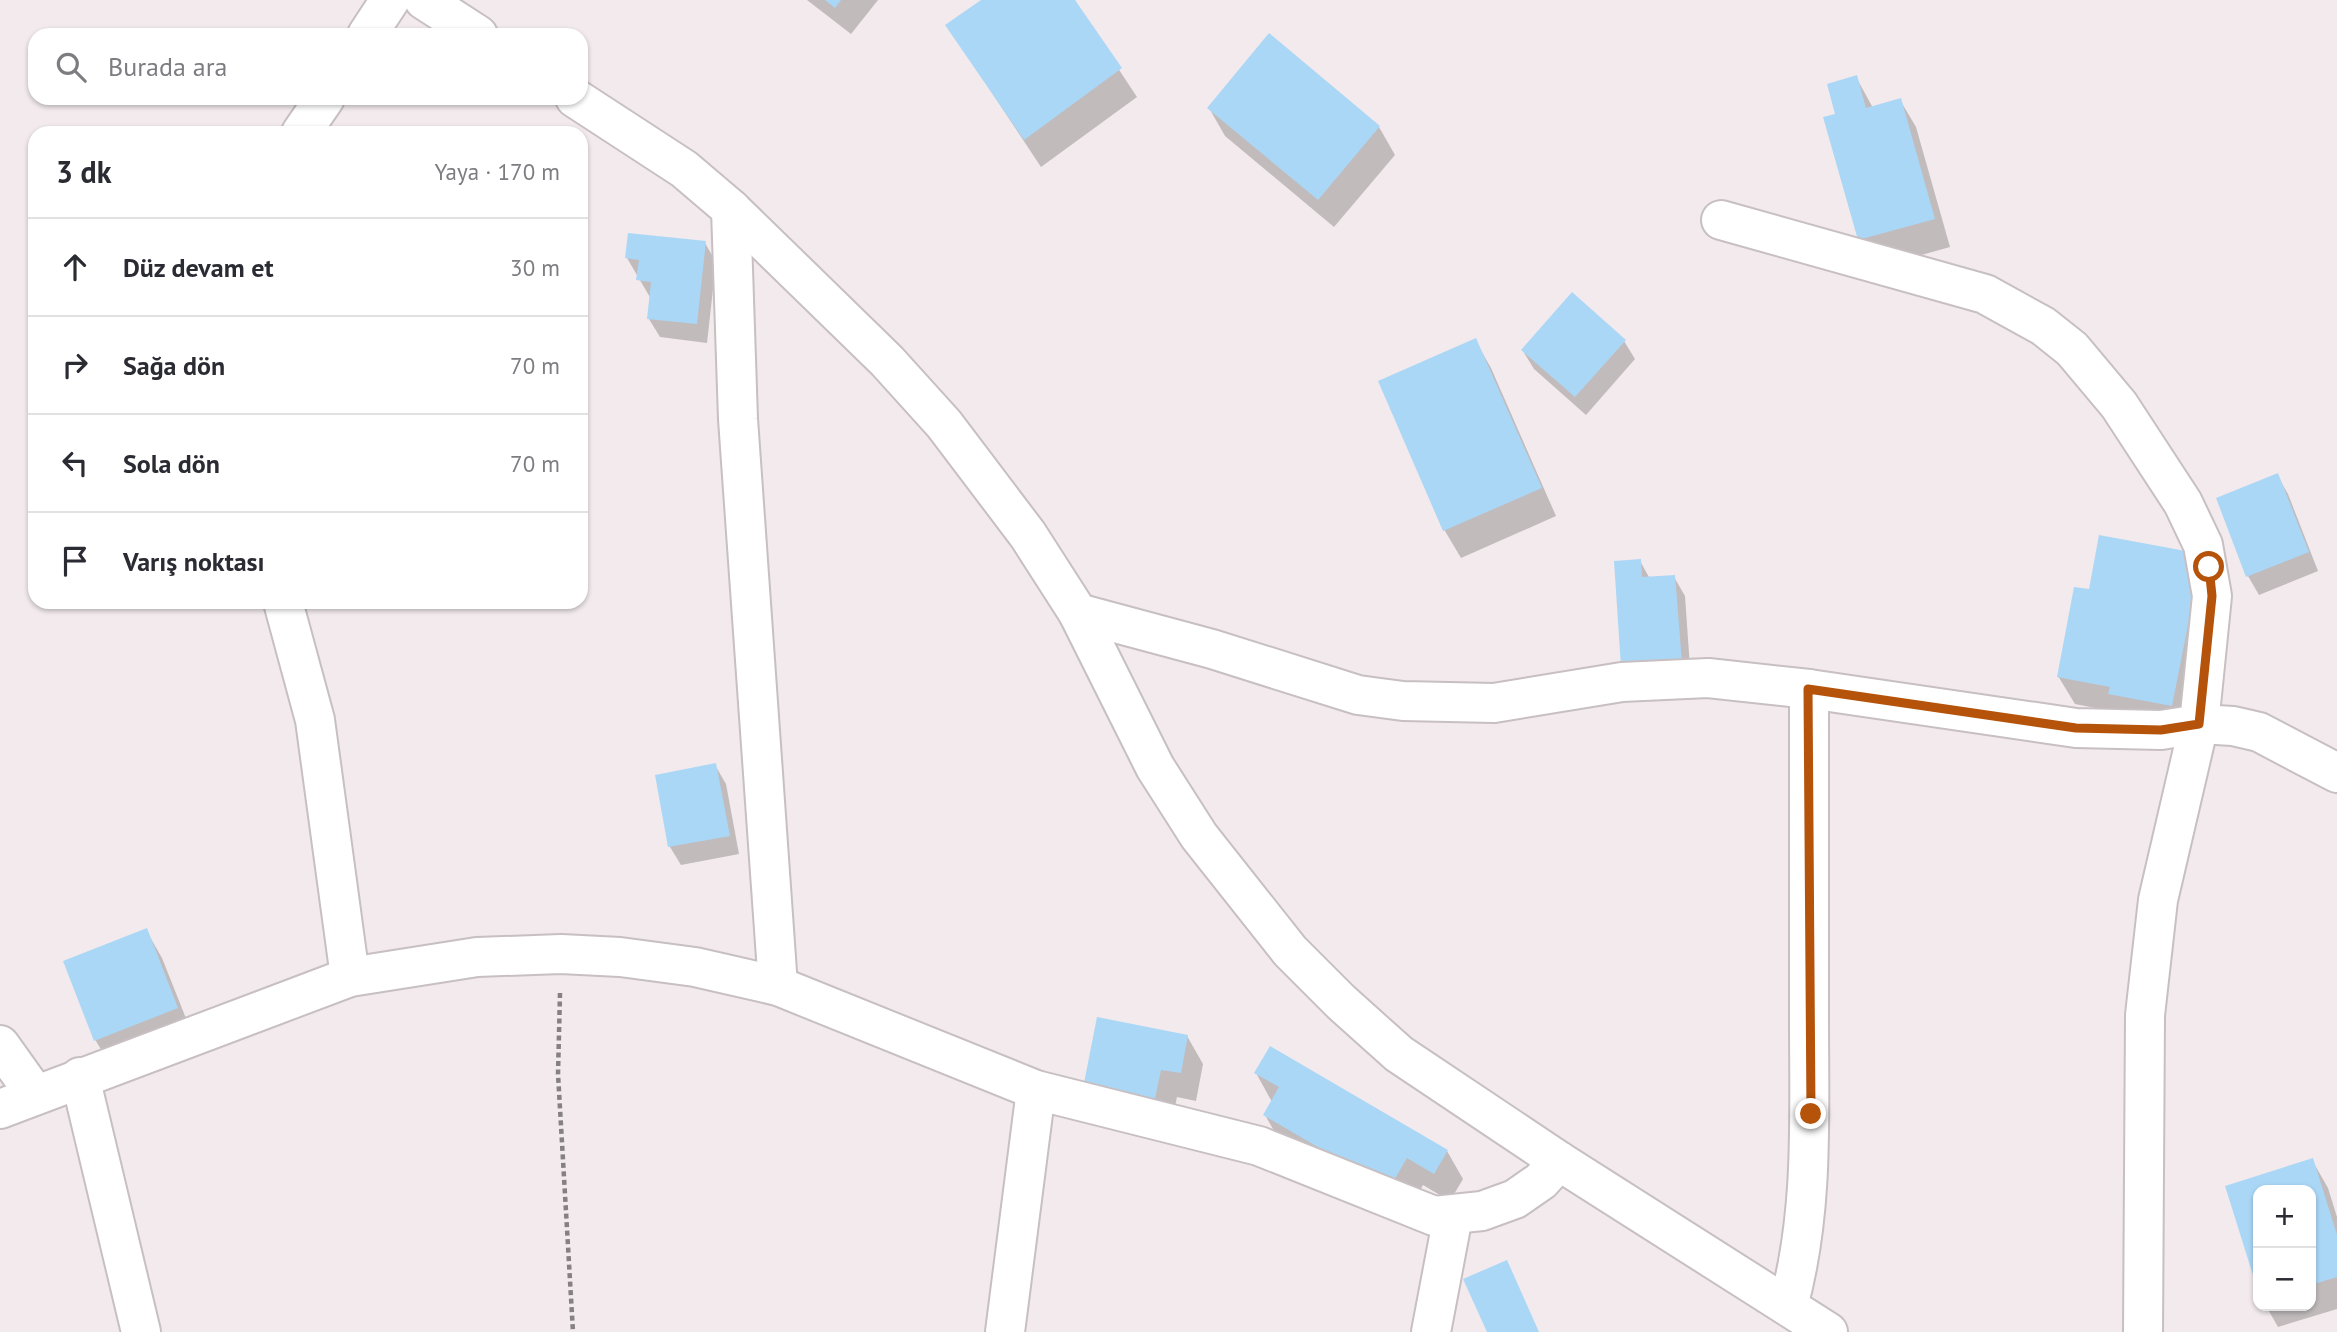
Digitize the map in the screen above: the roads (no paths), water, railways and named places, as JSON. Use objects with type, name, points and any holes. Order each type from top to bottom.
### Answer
[{"type":"street","points":[[372,28],[390,0]]},
{"type":"street","points":[[424,0],[467,28]]},
{"type":"street","points":[[306,126],[320,105]]},
{"type":"street","points":[[586,105],[684,169],[731,209],[887,361],[944,424],[1028,535],[1078,613],[1169,790],[1238,889],[1290,951],[1341,1002],[1399,1054],[1559,1161],[1828,1332]]},
{"type":"street","points":[[731,209],[738,419],[778,986]]},
{"type":"street","points":[[1721,220],[1985,294],[2043,326],[2072,349],[2097,376],[2183,503],[2203,545],[2212,596],[2199,724],[2169,840],[2150,960],[2144,1070],[2143,1332]]},
{"type":"street","points":[[285,609],[315,720],[350,976]]},
{"type":"street","points":[[1078,613],[1212,649],[1358,695],[1403,701],[1494,703],[1622,682],[1708,678],[1808,689],[2076,728],[2161,730],[2199,724],[2233,726],[2259,732],[2337,774]]},
{"type":"street","points":[[1788,1306],[1799,1267],[1811,1114],[1808,689]]},
{"type":"street","points":[[0,1109],[350,976],[477,957],[561,954],[621,957],[695,967],[778,986],[1036,1090],[1259,1146],[1434,1216],[1482,1211],[1515,1199],[1541,1181],[1559,1161]]},
{"type":"street","points":[[0,1045],[35,1094]]},
{"type":"street","points":[[80,1077],[141,1332]]},
{"type":"street","points":[[1005,1332],[1036,1090]]},
{"type":"street","points":[[1431,1332],[1453,1216]]}]
